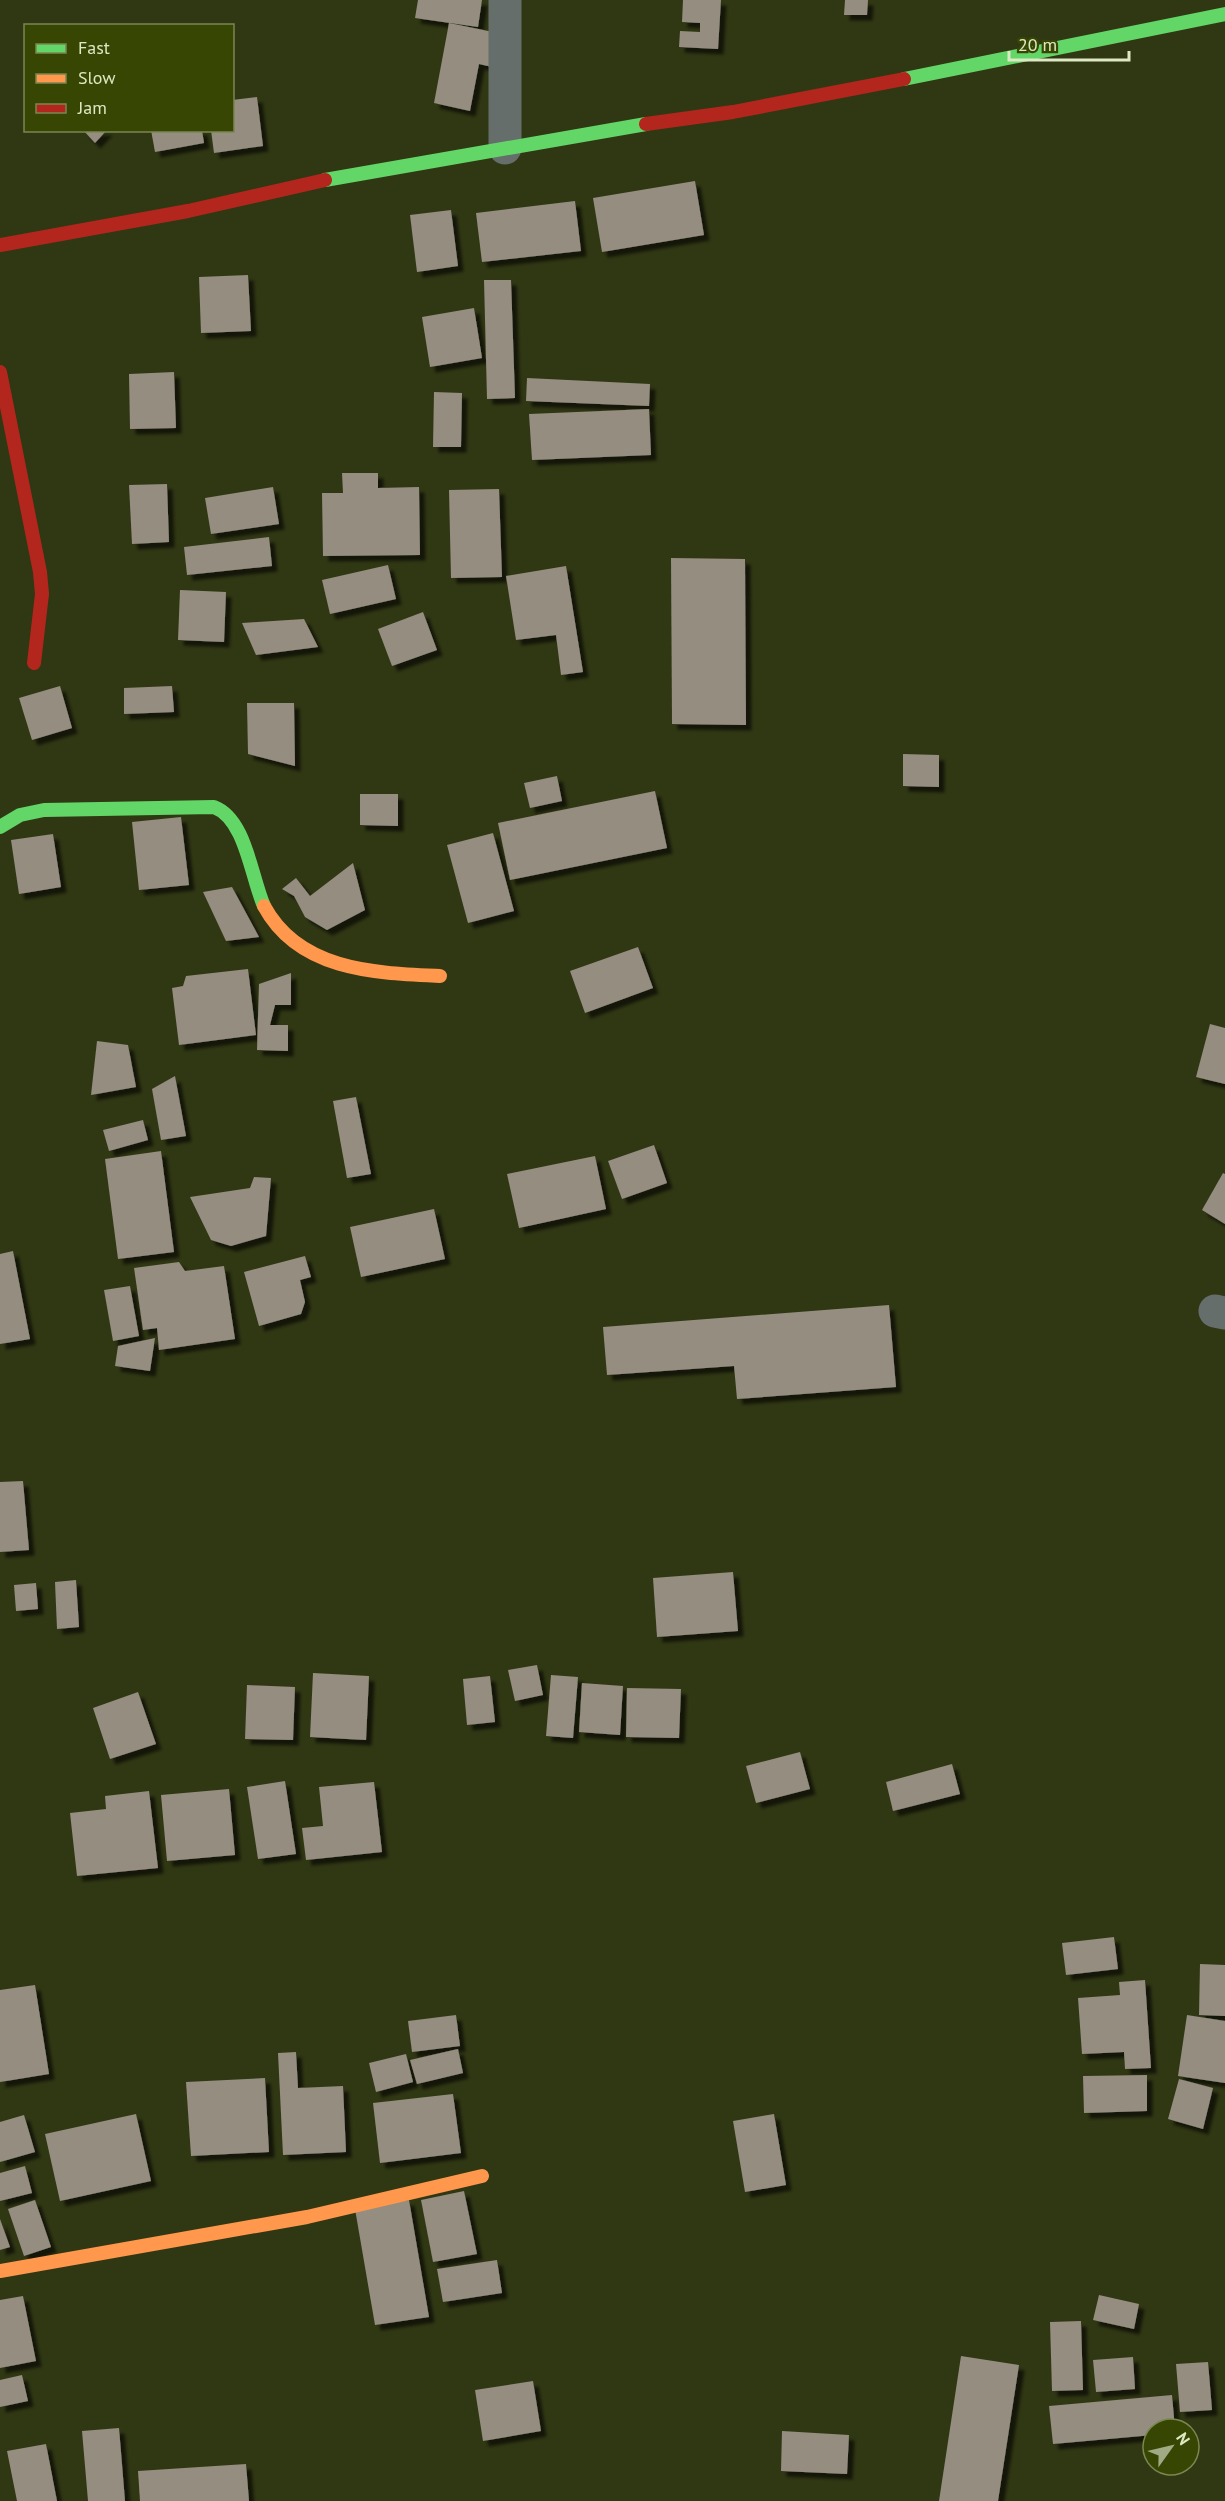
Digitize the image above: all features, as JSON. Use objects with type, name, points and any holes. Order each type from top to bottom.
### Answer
[{"type":"street","points":[[505,0],[505,148]]},
{"type":"street","points":[[0,244],[188,211],[324,180],[598,131],[733,112],[841,92],[1225,14]]},
{"type":"street","points":[[0,372],[40,572],[42,594],[34,663]]},
{"type":"street","points":[[0,827],[20,815],[44,810],[208,806],[219,808],[236,824],[264,905],[275,924],[288,938],[308,952],[340,965],[373,973],[440,976]]},
{"type":"street","points":[[0,2271],[307,2217],[482,2176]]},
{"type":"building","points":[[418,0],[482,0],[478,27],[415,18]]},
{"type":"building","points":[[683,0],[721,0],[718,49],[679,47],[680,31],[700,32],[700,23],[682,22]]},
{"type":"building","points":[[845,0],[868,0],[867,15],[844,15]]},
{"type":"building","points":[[449,23],[498,33],[492,67],[479,64],[470,111],[434,103]]},
{"type":"building","points":[[257,97],[263,146],[214,153],[211,132],[234,132],[234,100]]},
{"type":"building","points":[[85,132],[105,132],[95,143]]},
{"type":"building","points":[[151,132],[202,132],[204,143],[155,152]]},
{"type":"building","points":[[695,181],[704,235],[602,252],[593,198]]},
{"type":"building","points":[[575,201],[581,251],[482,262],[476,213]]},
{"type":"building","points":[[451,210],[458,266],[417,272],[410,215]]},
{"type":"building","points":[[248,275],[251,331],[201,333],[199,277]]},
{"type":"building","points":[[484,280],[511,280],[515,398],[487,399]]},
{"type":"building","points":[[474,308],[482,358],[430,367],[422,317]]},
{"type":"building","points":[[174,372],[176,428],[130,429],[129,374]]},
{"type":"building","points":[[527,378],[650,384],[649,406],[526,401]]},
{"type":"building","points":[[434,392],[462,393],[461,447],[433,447]]},
{"type":"building","points":[[649,409],[651,455],[532,460],[529,414]]},
{"type":"building","points":[[342,473],[378,473],[378,488],[419,487],[420,555],[323,556],[322,493],[343,493]]},
{"type":"building","points":[[167,484],[169,542],[132,544],[129,485]]},
{"type":"building","points":[[273,487],[279,524],[211,534],[205,498]]},
{"type":"building","points":[[499,489],[502,577],[451,578],[449,490]]},
{"type":"building","points":[[269,537],[272,566],[187,575],[184,547]]},
{"type":"building","points":[[671,558],[745,559],[746,725],[672,724]]},
{"type":"building","points":[[388,565],[396,599],[330,614],[322,580]]},
{"type":"building","points":[[566,566],[583,672],[561,675],[556,635],[516,640],[506,576]]},
{"type":"building","points":[[180,590],[226,592],[224,642],[178,640]]},
{"type":"building","points":[[423,612],[437,650],[392,666],[378,629]]},
{"type":"building","points":[[304,619],[318,647],[256,655],[242,623]]},
{"type":"building","points":[[60,686],[72,728],[32,740],[19,698]]},
{"type":"building","points":[[172,686],[174,712],[124,714],[124,688]]},
{"type":"building","points":[[247,703],[294,703],[295,766],[248,754]]},
{"type":"building","points":[[903,754],[939,755],[939,787],[903,786]]},
{"type":"building","points":[[557,776],[562,801],[530,808],[524,783]]},
{"type":"building","points":[[655,791],[667,848],[510,880],[498,823]]},
{"type":"building","points":[[360,794],[398,794],[398,826],[360,825]]},
{"type":"building","points":[[181,817],[189,885],[139,890],[132,822]]},
{"type":"building","points":[[493,833],[514,911],[468,923],[447,845]]},
{"type":"building","points":[[53,834],[61,887],[19,894],[11,840]]},
{"type":"building","points":[[353,863],[365,910],[327,930],[305,917],[294,896],[282,889],[296,878],[310,896]]},
{"type":"building","points":[[232,887],[259,937],[226,941],[203,892]]},
{"type":"building","points":[[638,947],[653,988],[585,1013],[570,971]]},
{"type":"building","points":[[248,969],[256,1035],[179,1045],[172,988],[183,986],[186,976]]},
{"type":"building","points":[[291,973],[291,1005],[275,1005],[270,1025],[288,1025],[288,1051],[257,1050],[259,984]]},
{"type":"building","points":[[1210,1024],[1225,1028],[1225,1084],[1196,1077]]},
{"type":"building","points":[[97,1041],[128,1045],[136,1087],[91,1095]]},
{"type":"building","points":[[175,1076],[186,1136],[161,1140],[152,1089]]},
{"type":"building","points":[[356,1097],[371,1174],[347,1178],[333,1101]]},
{"type":"building","points":[[143,1120],[148,1140],[109,1151],[103,1130]]},
{"type":"building","points":[[654,1145],[667,1183],[622,1199],[608,1161]]},
{"type":"building","points":[[161,1151],[174,1252],[118,1259],[105,1159]]},
{"type":"building","points":[[595,1156],[606,1209],[519,1228],[507,1174]]},
{"type":"building","points":[[1223,1173],[1225,1174],[1225,1224],[1202,1210]]},
{"type":"building","points":[[254,1177],[271,1178],[266,1236],[231,1246],[211,1240],[190,1197],[250,1188]]},
{"type":"building","points":[[434,1209],[445,1259],[361,1277],[350,1227]]},
{"type":"building","points":[[13,1251],[30,1339],[0,1344],[0,1254]]},
{"type":"building","points":[[305,1256],[311,1277],[300,1280],[305,1302],[301,1314],[259,1326],[244,1272]]},
{"type":"building","points":[[179,1262],[185,1271],[224,1266],[235,1339],[159,1350],[157,1328],[143,1330],[134,1268]]},
{"type":"building","points":[[130,1286],[139,1336],[113,1341],[104,1290]]},
{"type":"building","points":[[889,1305],[896,1387],[737,1399],[734,1366],[607,1375],[603,1327]]},
{"type":"building","points":[[155,1338],[150,1371],[115,1366],[118,1346]]},
{"type":"building","points":[[23,1481],[29,1550],[0,1552],[0,1482]]},
{"type":"building","points":[[733,1572],[738,1631],[657,1637],[653,1578]]},
{"type":"building","points":[[76,1580],[79,1627],[57,1629],[55,1582]]},
{"type":"building","points":[[36,1583],[38,1609],[16,1611],[14,1585]]},
{"type":"building","points":[[537,1665],[543,1695],[515,1701],[508,1670]]},
{"type":"building","points":[[313,1673],[369,1676],[366,1740],[310,1737]]},
{"type":"building","points":[[551,1675],[578,1677],[573,1738],[546,1736]]},
{"type":"building","points":[[490,1676],[495,1722],[467,1725],[463,1679]]},
{"type":"building","points":[[582,1683],[623,1686],[620,1735],[579,1732]]},
{"type":"building","points":[[247,1685],[295,1687],[293,1740],[245,1739]]},
{"type":"building","points":[[627,1688],[681,1689],[679,1738],[626,1737]]},
{"type":"building","points":[[138,1692],[156,1744],[110,1759],[93,1708]]},
{"type":"building","points":[[800,1752],[810,1789],[756,1803],[746,1766]]},
{"type":"building","points":[[952,1764],[960,1794],[893,1811],[886,1782]]},
{"type":"building","points":[[285,1781],[296,1854],[258,1859],[247,1787]]},
{"type":"building","points":[[374,1782],[382,1852],[306,1860],[302,1828],[323,1826],[319,1787]]},
{"type":"building","points":[[229,1789],[235,1855],[167,1861],[161,1795]]},
{"type":"building","points":[[149,1791],[158,1868],[77,1876],[70,1813],[106,1809],[105,1796]]},
{"type":"building","points":[[1114,1937],[1118,1969],[1066,1975],[1062,1943]]},
{"type":"building","points":[[1200,1964],[1225,1965],[1225,2016],[1199,2015]]},
{"type":"building","points":[[1145,1980],[1151,2068],[1125,2069],[1124,2052],[1082,2054],[1078,1998],[1120,1995],[1119,1982]]},
{"type":"building","points":[[35,1985],[49,2074],[0,2082],[0,1990]]},
{"type":"building","points":[[456,2015],[460,2046],[412,2052],[408,2021]]},
{"type":"building","points":[[1187,2015],[1225,2021],[1225,2083],[1178,2076]]},
{"type":"building","points":[[458,2049],[463,2073],[417,2084],[410,2060]]},
{"type":"building","points":[[296,2052],[298,2088],[343,2086],[346,2152],[283,2155],[278,2053]]},
{"type":"building","points":[[406,2054],[413,2082],[376,2092],[369,2063]]},
{"type":"building","points":[[1147,2075],[1147,2111],[1084,2113],[1083,2076]]},
{"type":"building","points":[[265,2078],[269,2152],[191,2156],[186,2082]]},
{"type":"building","points":[[1179,2079],[1213,2088],[1203,2129],[1168,2119]]},
{"type":"building","points":[[453,2094],[461,2153],[380,2163],[373,2103]]},
{"type":"building","points":[[136,2114],[151,2181],[60,2201],[45,2134]]},
{"type":"building","points":[[774,2114],[786,2185],[745,2192],[733,2121]]},
{"type":"building","points":[[24,2115],[35,2152],[0,2162],[0,2122]]},
{"type":"building","points":[[25,2166],[32,2193],[0,2201],[0,2173]]},
{"type":"building","points":[[464,2191],[477,2254],[433,2262],[421,2200]]},
{"type":"building","points":[[35,2200],[51,2247],[24,2256],[8,2209]]},
{"type":"building","points":[[409,2200],[429,2317],[375,2325],[355,2209]]},
{"type":"building","points":[[0,2219],[10,2247],[0,2250]]},
{"type":"building","points":[[497,2260],[502,2293],[443,2302],[437,2269]]},
{"type":"building","points":[[1099,2295],[1139,2304],[1134,2329],[1093,2320]]},
{"type":"building","points":[[23,2296],[36,2361],[0,2368],[0,2300]]},
{"type":"building","points":[[1081,2321],[1083,2390],[1052,2391],[1050,2322]]},
{"type":"building","points":[[961,2356],[1019,2365],[998,2501],[939,2501]]},
{"type":"building","points":[[1133,2357],[1135,2389],[1096,2392],[1093,2360]]},
{"type":"building","points":[[1208,2362],[1212,2410],[1180,2412],[1176,2364]]},
{"type":"building","points":[[22,2375],[28,2401],[0,2407],[0,2380]]},
{"type":"building","points":[[533,2381],[541,2431],[483,2441],[475,2390]]},
{"type":"building","points":[[1172,2395],[1174,2417],[1141,2417],[1141,2436],[1053,2444],[1049,2406]]},
{"type":"building","points":[[119,2428],[125,2501],[88,2501],[82,2431]]},
{"type":"building","points":[[782,2431],[849,2435],[847,2474],[781,2471]]},
{"type":"building","points":[[46,2444],[57,2501],[17,2501],[7,2451]]},
{"type":"building","points":[[246,2464],[249,2501],[140,2501],[138,2471]]},
{"type":"traffic: fast","points":[[904,79],[1225,14]]},
{"type":"traffic: fast","points":[[325,180],[646,124]]},
{"type":"traffic: fast","points":[[0,827],[20,815],[44,810],[214,807],[225,814],[240,836],[264,906]]},
{"type":"traffic: slow","points":[[264,906],[279,928],[297,944],[318,956],[365,970],[440,976]]},
{"type":"traffic: slow","points":[[0,2271],[307,2217],[482,2176]]},
{"type":"traffic: jam","points":[[646,124],[733,112],[904,79]]},
{"type":"traffic: jam","points":[[0,245],[188,211],[325,180]]},
{"type":"traffic: jam","points":[[0,372],[40,572],[42,594],[34,663]]}]
